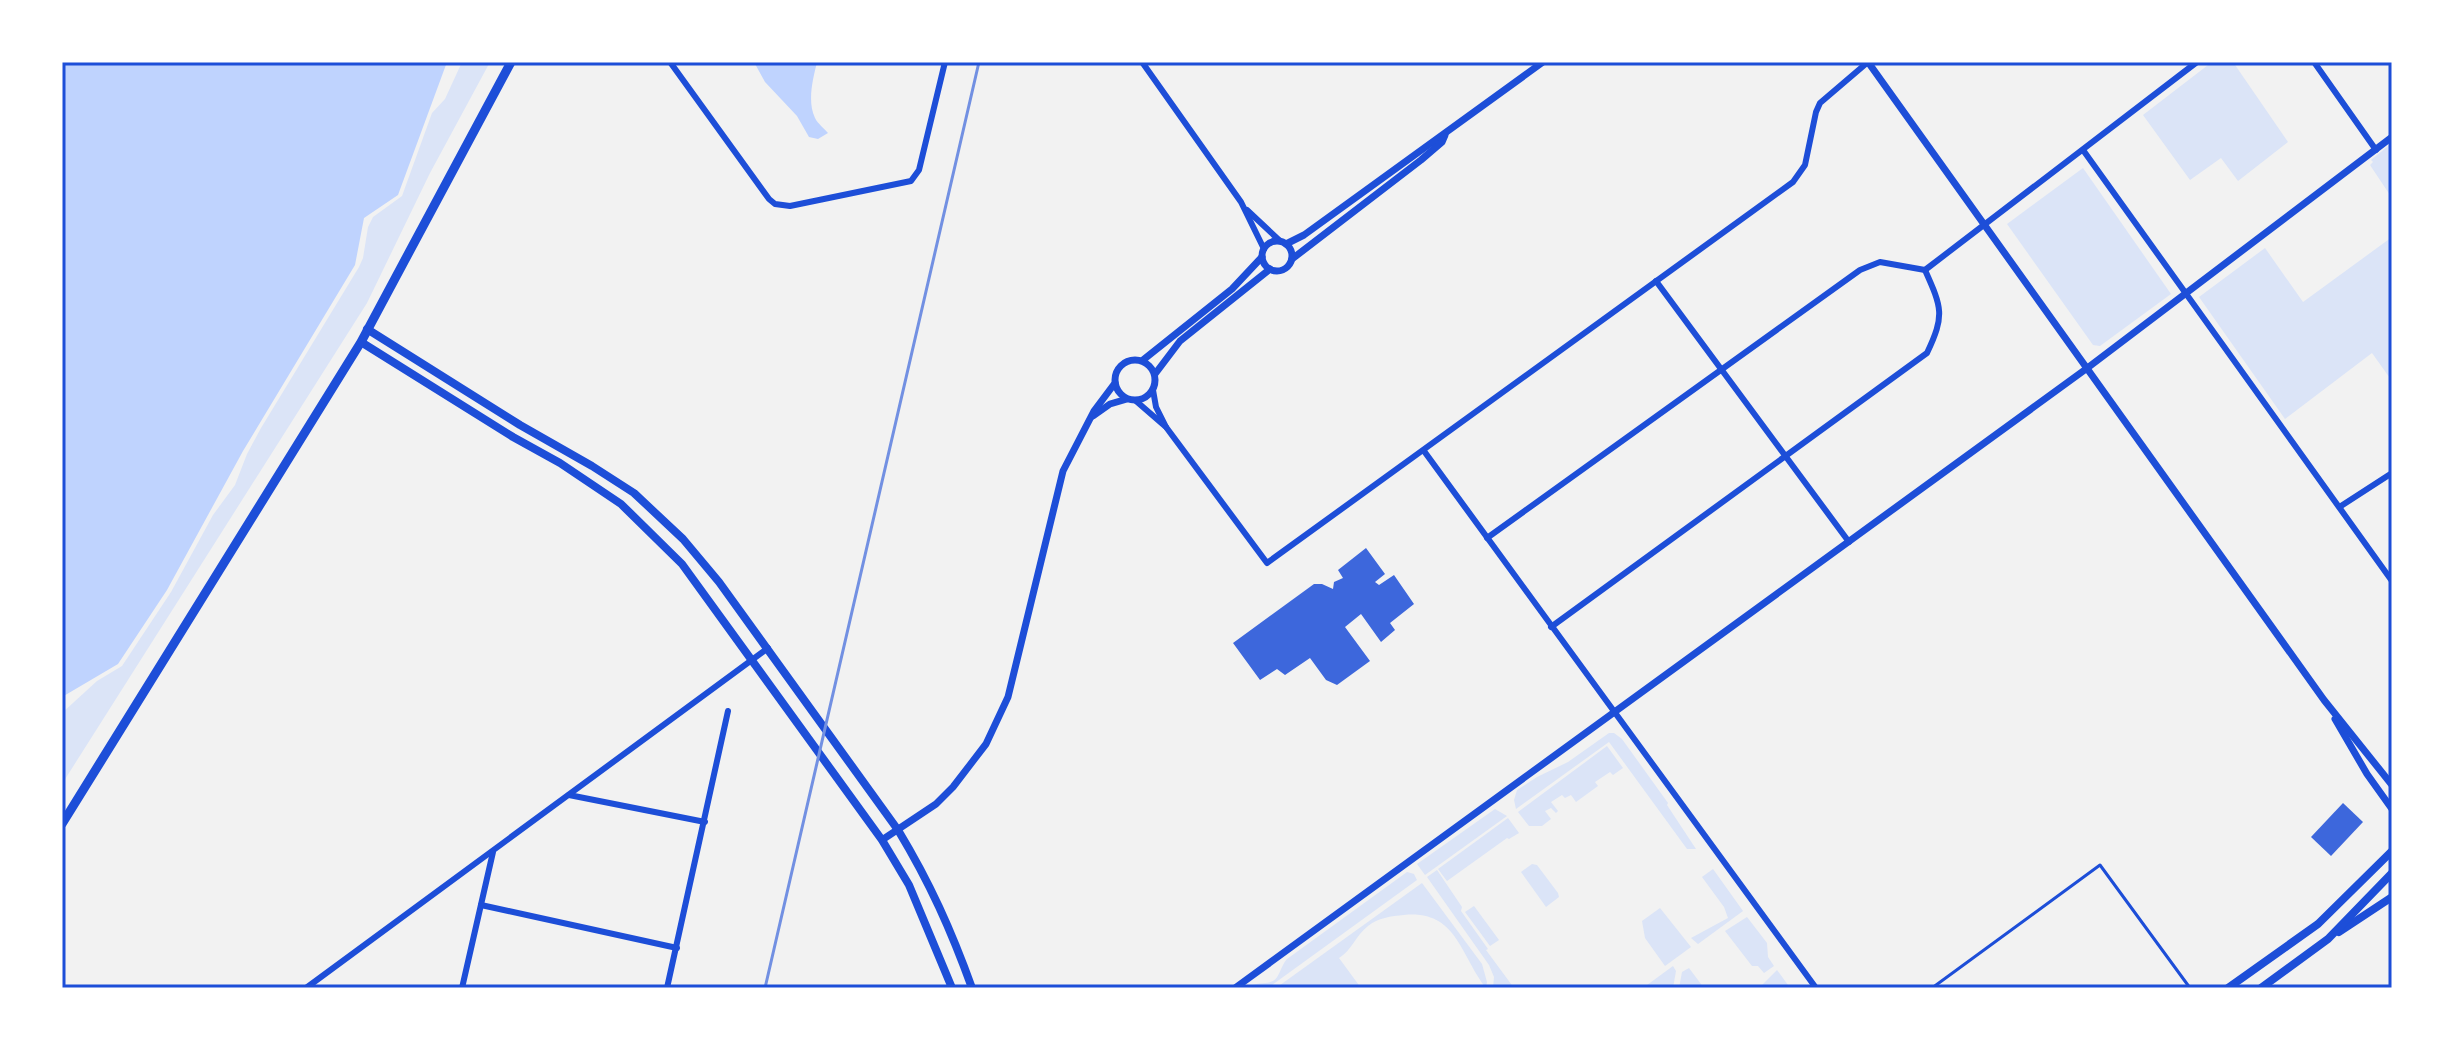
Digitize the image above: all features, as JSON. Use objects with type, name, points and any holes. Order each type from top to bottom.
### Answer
[{"type":"main road","points":[[62,824],[361,342],[511,62]]},
{"type":"main road","points":[[367,329],[634,493],[683,539],[768,648],[898,830],[947,920],[972,988]]},
{"type":"main road","points":[[361,342],[560,463],[621,504],[682,564],[882,840],[909,885],[952,988]]},
{"type":"main road","points":[[2228,988],[2318,924],[2392,851]]},
{"type":"main road","points":[[2328,939],[2392,873]]},
{"type":"main road","points":[[2261,988],[2392,897]]},
{"type":"street","points":[[670,62],[769,199],[775,204],[790,206],[911,181],[919,170],[945,62]]},
{"type":"street","points":[[1142,62],[1247,210],[1283,243],[1292,259]]},
{"type":"street","points":[[1143,360],[1232,289],[1271,243],[1283,243],[1304,235],[1543,62]]},
{"type":"street","points":[[1445,135],[1442,142],[1421,160],[1292,259],[1283,270],[1270,269],[1180,341],[1155,374],[1153,390],[1156,407],[1166,427],[1267,563],[1793,182],[1805,165],[1820,103],[1868,62],[2324,700],[2392,785]]},
{"type":"street","points":[[1487,538],[1860,270],[1880,262],[1925,270],[2197,62]]},
{"type":"street","points":[[2314,62],[2376,150]]},
{"type":"street","points":[[1235,988],[2086,369],[2392,137]]},
{"type":"street","points":[[2083,150],[2392,581]]},
{"type":"street","points":[[1365,190],[1371,198]]},
{"type":"street","points":[[1247,210],[1270,269]]},
{"type":"street","points":[[1551,627],[1927,353],[1940,326],[1939,301],[1925,270]]},
{"type":"street","points":[[1656,281],[1849,542]]},
{"type":"street","points":[[882,840],[949,792],[986,744],[1008,697],[1062,473],[1094,411],[1115,383],[1116,373],[1122,364],[1133,359],[1143,360],[1155,374]]},
{"type":"street","points":[[1115,383],[1127,399]]},
{"type":"street","points":[[1136,401],[1153,390]]},
{"type":"street","points":[[1093,416],[1110,404],[1127,399],[1136,401],[1166,427]]},
{"type":"street","points":[[1424,451],[1816,988]]},
{"type":"street","points":[[2341,506],[2392,473]]},
{"type":"street","points":[[306,988],[768,648]]},
{"type":"street","points":[[2324,700],[2367,774],[2392,809]]},
{"type":"street","points":[[667,988],[728,711]]},
{"type":"street","points":[[569,795],[705,822]]},
{"type":"street","points":[[462,988],[493,852]]},
{"type":"street","points":[[481,905],[677,948]]},
{"type":"lane","points":[[1932,988],[2100,865],[2190,988]]},
{"type":"shaded area","points":[[462,62],[490,62],[430,173],[367,303],[62,784],[62,713],[97,681],[122,666],[171,592],[213,515],[235,485],[261,428],[359,267],[373,217],[402,196],[432,113],[445,99]]},
{"type":"shaded area","points":[[2212,62],[2233,62],[2288,142],[2238,181],[2221,158],[2190,180],[2143,115]]},
{"type":"shaded area","points":[[2392,143],[2392,198],[2370,165],[2371,160]]},
{"type":"shaded area","points":[[2083,168],[2171,294],[2100,346],[2093,345],[2007,224]]},
{"type":"shaded area","points":[[2392,237],[2392,381],[2372,353],[2285,419],[2199,297],[2265,248],[2303,302]]},
{"type":"shaded area","points":[[1609,733],[1622,739],[1668,803],[1696,849],[1687,849],[1609,742],[1516,809],[1514,800],[1517,790],[1568,762]]},
{"type":"shaded area","points":[[1607,746],[1623,768],[1595,782],[1598,786],[1576,802],[1571,795],[1565,798],[1562,795],[1551,802],[1558,811],[1556,813],[1551,808],[1545,811],[1551,819],[1542,826],[1529,826],[1518,812]]},
{"type":"shaded area","points":[[1495,809],[1507,816],[1425,875],[1417,864]]},
{"type":"shaded area","points":[[1508,818],[1519,833],[1507,838],[1447,881],[1438,869]]},
{"type":"shaded area","points":[[1532,864],[1537,865],[1558,893],[1559,897],[1546,907],[1521,872]]},
{"type":"shaded area","points":[[1713,869],[1743,911],[1698,944],[1691,938],[1728,918],[1724,907],[1702,877]]},
{"type":"shaded area","points":[[1437,870],[1486,950],[1514,988],[1493,988],[1494,977],[1489,965],[1427,877]]},
{"type":"shaded area","points":[[1407,872],[1414,874],[1417,880],[1268,988],[1248,988],[1273,981],[1287,959]]},
{"type":"shaded area","points":[[1422,883],[1482,964],[1486,988],[1446,927],[1422,915],[1404,915],[1372,923],[1339,958],[1361,988],[1276,988]]},
{"type":"shaded area","points":[[1474,906],[1499,940],[1490,946],[1465,912]]},
{"type":"shaded area","points":[[1660,908],[1691,947],[1665,966],[1645,938],[1642,921]]},
{"type":"shaded area","points":[[1747,917],[1767,943],[1768,957],[1774,966],[1764,973],[1758,966],[1752,966],[1725,931]]},
{"type":"shaded area","points":[[1673,966],[1676,971],[1673,988],[1643,988]]},
{"type":"shaded area","points":[[1689,968],[1704,988],[1679,988],[1682,972]]},
{"type":"shaded area","points":[[1777,970],[1788,985],[1785,988],[1759,988]]},
{"type":"water","points":[[62,62],[447,62],[398,195],[364,218],[355,265],[243,451],[167,590],[118,664],[62,697]]},
{"type":"water","points":[[754,62],[817,62],[811,104],[816,120],[828,133],[818,139],[809,137],[797,116],[765,82]]},
{"type":"building","points":[[1366,548],[1385,574],[1375,582],[1379,585],[1394,575],[1414,604],[1390,623],[1395,630],[1381,642],[1361,614],[1345,627],[1370,661],[1337,685],[1326,680],[1310,658],[1285,675],[1277,669],[1260,680],[1233,643],[1314,584],[1333,589],[1334,582],[1343,578],[1338,570]]},
{"type":"building","points":[[2343,803],[2363,822],[2331,856],[2311,837]]},
{"type":"railway","points":[[765,988],[979,62]]}]
